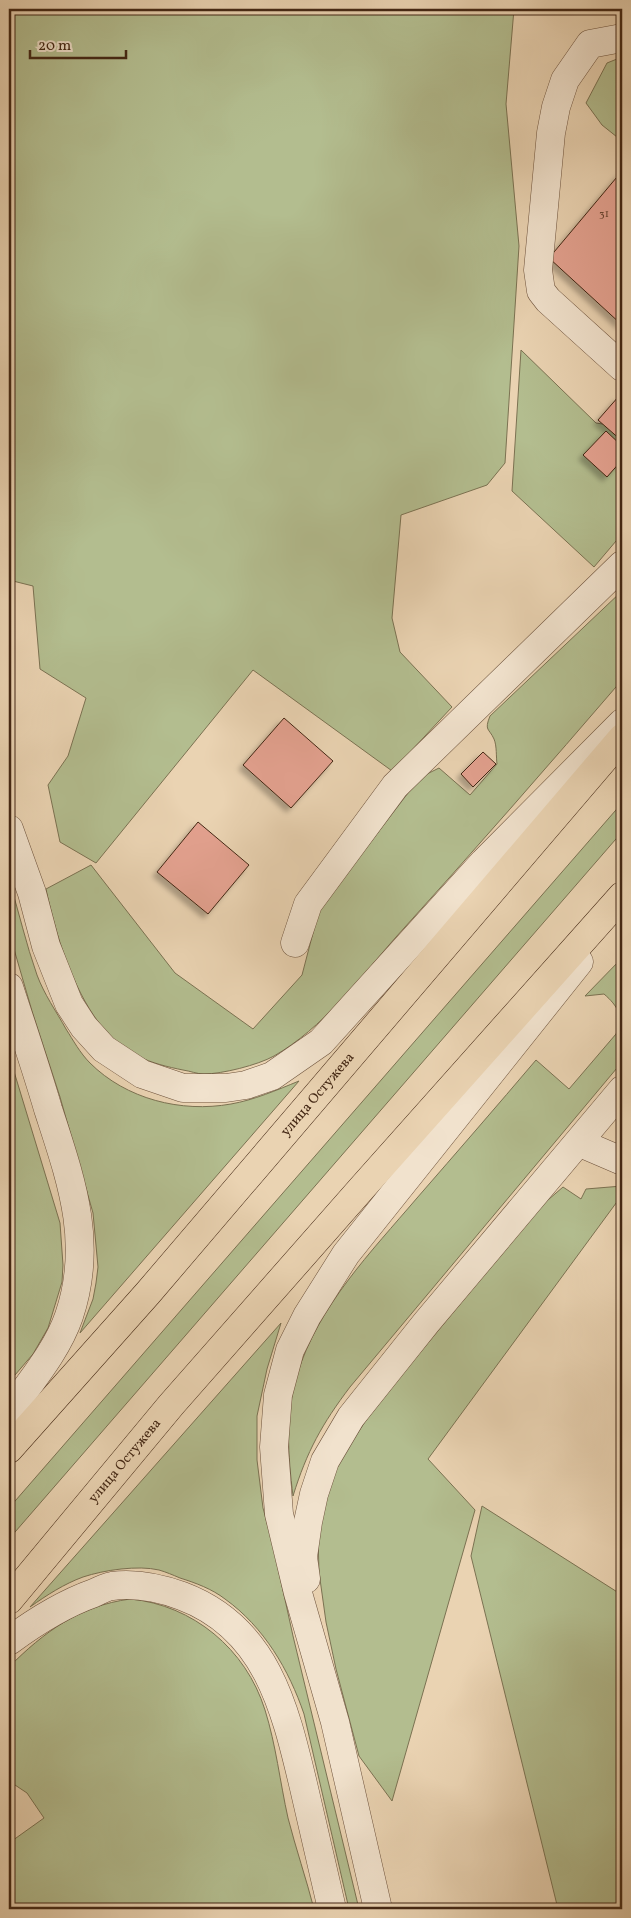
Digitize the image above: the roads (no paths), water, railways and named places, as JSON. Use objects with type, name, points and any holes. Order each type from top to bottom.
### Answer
[{"type":"main road","name":"улица Остужева","points":[[9,1449],[154,1285],[622,738]]},
{"type":"main road","name":"улица Остужева","points":[[9,1600],[171,1405],[367,1181],[622,896]]},
{"type":"street","points":[[622,38],[590,44],[565,80],[556,107],[551,133],[538,270],[541,291],[548,300],[622,367]]},
{"type":"street","points":[[295,943],[308,904],[395,786],[622,565]]},
{"type":"street","points":[[9,829],[32,893],[46,946],[69,1004],[84,1027],[104,1048],[142,1074],[183,1088],[236,1087],[272,1076],[321,1042],[477,870],[622,723]]},
{"type":"street","points":[[378,1909],[335,1722],[298,1593],[279,1514],[275,1438],[278,1395],[290,1350],[307,1316],[346,1254],[622,908]]},
{"type":"street","points":[[9,987],[67,1168],[80,1224],[80,1261],[77,1289],[69,1318],[54,1347],[9,1412]]},
{"type":"street","points":[[317,1660],[303,1557],[314,1494],[332,1448],[351,1416],[413,1338],[622,1090]]},
{"type":"street","points":[[580,1142],[622,1161]]},
{"type":"street","points":[[9,1641],[29,1626],[70,1602],[111,1586],[137,1586],[166,1590],[195,1601],[218,1615],[245,1639],[262,1662],[274,1683],[288,1723],[332,1909]]}]
